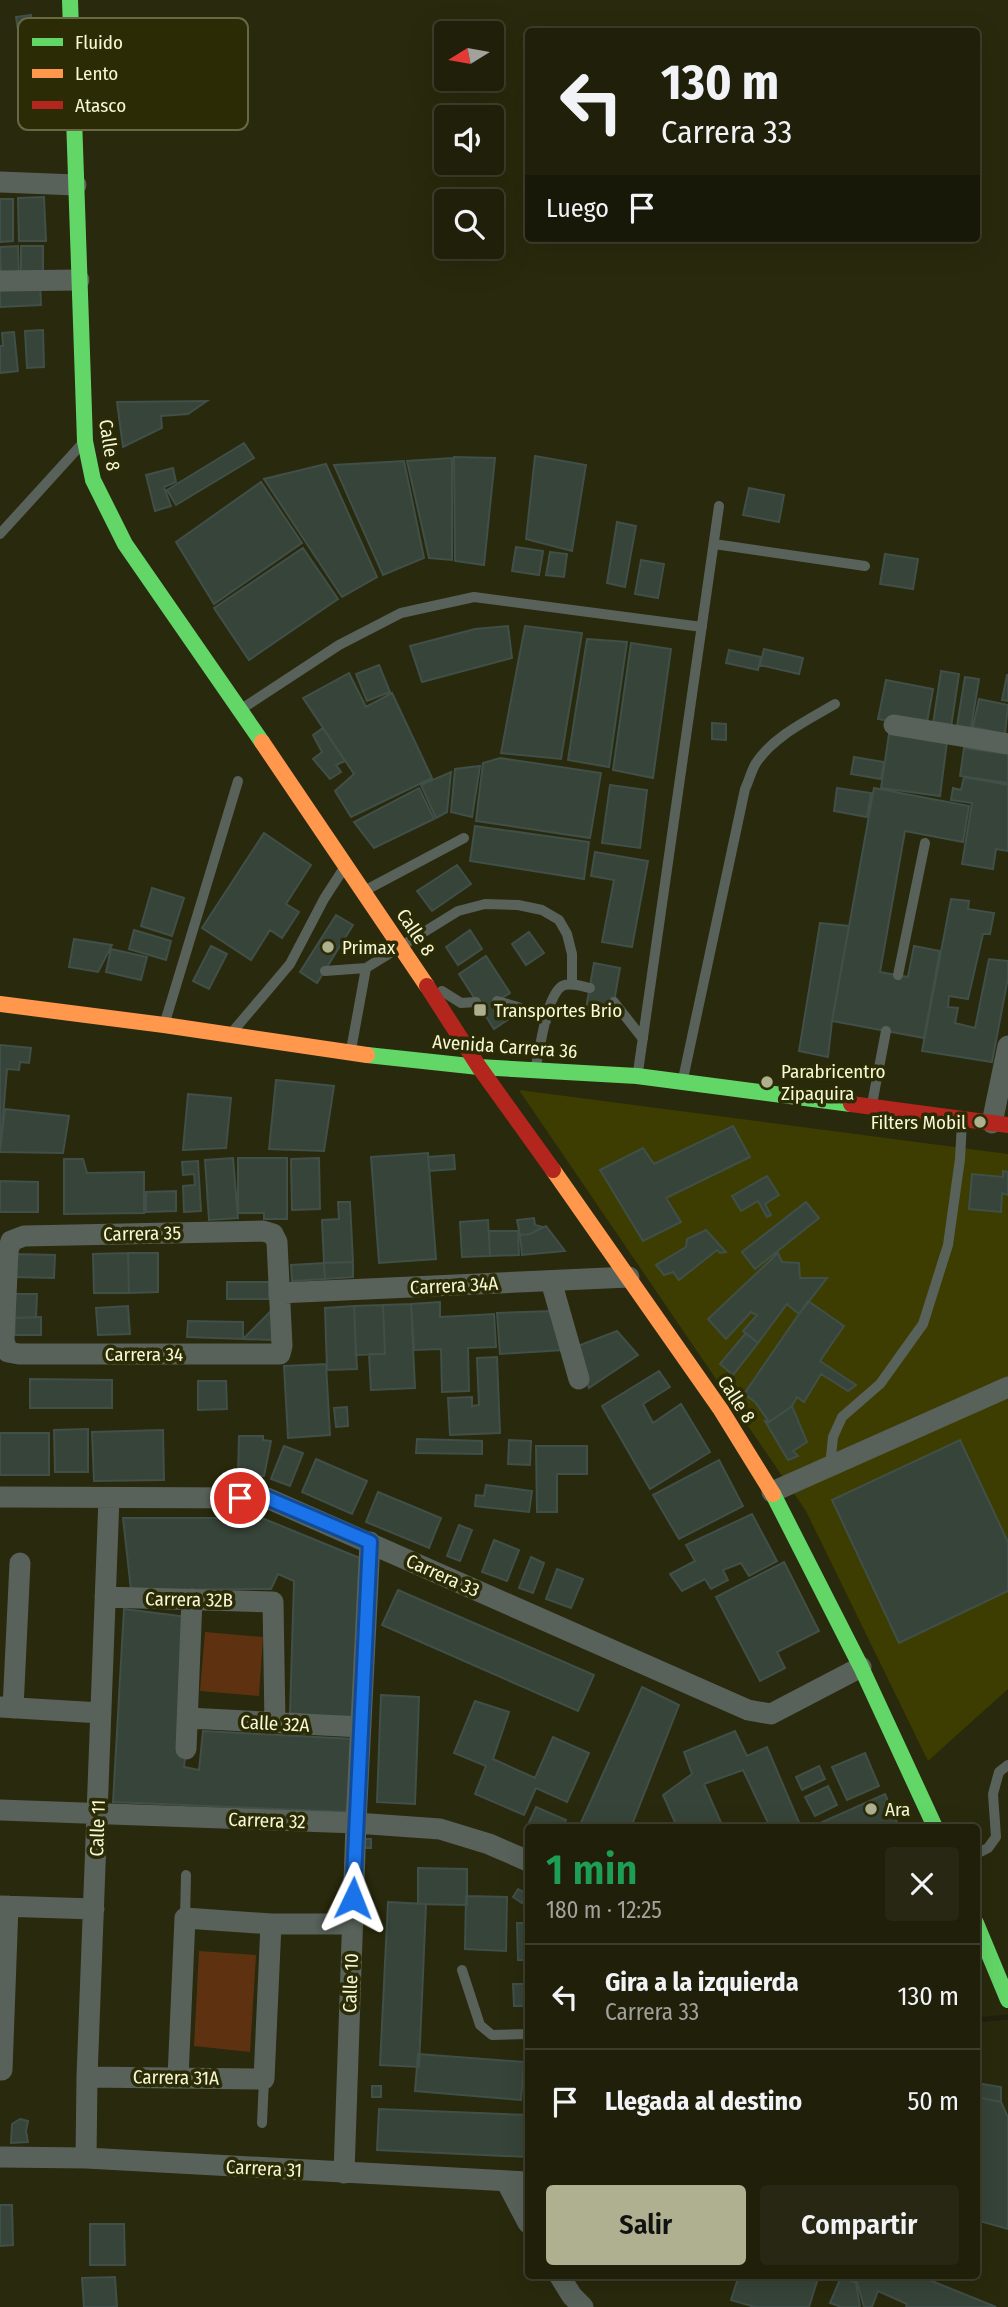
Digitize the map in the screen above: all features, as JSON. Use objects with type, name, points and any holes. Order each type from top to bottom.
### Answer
[{"type":"main road","name":"Calle 8","points":[[70,0],[71,18]]},
{"type":"main road","name":"Calle 8","points":[[74,130],[85,441],[93,480],[125,544],[364,892],[479,1067],[721,1410],[772,1492],[861,1667],[934,1824]]},
{"type":"main road","name":"Avenida Carrera 36","points":[[0,1004],[350,1053],[479,1067],[638,1076],[1000,1124]]},
{"type":"main road","points":[[980,1932],[1008,1999]]},
{"type":"street","points":[[0,183],[76,185]]},
{"type":"street","points":[[0,281],[79,280]]},
{"type":"street","points":[[894,725],[1008,744]]},
{"type":"street","points":[[1000,1124],[1008,1046]]},
{"type":"street","name":"Carrera 35","points":[[8,1352],[4,1341],[8,1251],[11,1241],[24,1236],[263,1231],[273,1234],[276,1242],[279,1293]]},
{"type":"street","name":"Carrera 34A","points":[[279,1293],[629,1277]]},
{"type":"street","points":[[551,1280],[579,1379]]},
{"type":"street","name":"Carrera 34","points":[[8,1352],[280,1354],[282,1346],[279,1293]]},
{"type":"street","points":[[772,1492],[1008,1387]]},
{"type":"street","name":"Carrera 33","points":[[0,1497],[267,1498],[748,1710],[771,1714],[861,1667]]},
{"type":"street","name":"Calle 11","points":[[86,2158],[108,1498]]},
{"type":"street","name":"Calle 10","points":[[344,2173],[356,1823],[370,1542]]},
{"type":"street","points":[[20,1563],[9,1605],[6,1708],[102,1713]]},
{"type":"street","name":"Carrera 32B","points":[[105,1597],[274,1602],[275,1723]]},
{"type":"street","points":[[186,1749],[192,1600]]},
{"type":"street","name":"Calle 32A","points":[[188,1718],[361,1727]]},
{"type":"street","name":"Carrera 32","points":[[0,1810],[356,1823],[440,1829],[489,1844],[525,1860]]},
{"type":"street","points":[[1,2070],[4,1906],[94,1909]]},
{"type":"street","points":[[177,2077],[185,1918],[271,1924],[352,1924]]},
{"type":"street","points":[[264,2079],[271,1924]]},
{"type":"street","name":"Carrera 31A","points":[[87,2077],[264,2079]]},
{"type":"street","name":"Carrera 31","points":[[0,2157],[86,2158],[525,2182]]},
{"type":"street","points":[[506,2181],[525,2217]]},
{"type":"street","points":[[562,2279],[583,2307]]},
{"type":"lane","points":[[0,534],[85,441]]},
{"type":"lane","points":[[638,1076],[719,506]]},
{"type":"lane","points":[[714,544],[865,566]]},
{"type":"lane","points":[[240,709],[339,645],[401,614],[474,597],[702,627]]},
{"type":"lane","points":[[683,1082],[745,789],[755,764],[771,747],[797,727],[835,704]]},
{"type":"lane","points":[[164,1025],[238,781]]},
{"type":"lane","points":[[364,892],[464,838]]},
{"type":"lane","points":[[898,975],[925,843]]},
{"type":"lane","points":[[230,1035],[290,964],[324,899],[346,866]]},
{"type":"lane","points":[[325,971],[366,968],[458,911],[485,904],[518,905],[542,910],[559,920],[567,934],[572,954],[572,984]]},
{"type":"lane","points":[[290,964],[303,968]]},
{"type":"lane","points":[[350,1053],[366,968]]},
{"type":"lane","points":[[418,972],[461,1003],[476,1002]]},
{"type":"lane","points":[[535,1071],[552,997],[563,986],[572,984],[590,988]]},
{"type":"lane","points":[[498,1001],[518,1007],[546,1021]]},
{"type":"lane","points":[[614,1002],[643,1039]]},
{"type":"lane","points":[[871,1107],[886,1031]]},
{"type":"lane","points":[[830,1466],[833,1437],[842,1417],[880,1384],[923,1324],[948,1245],[960,1158],[962,1119]]},
{"type":"lane","points":[[980,1852],[988,1848],[996,1837],[993,1794],[999,1772],[1008,1766]]},
{"type":"lane","points":[[185,1918],[186,1875]]},
{"type":"lane","points":[[462,1970],[480,2025],[492,2035],[525,2034]]},
{"type":"lane","points":[[261,2123],[264,2079]]},
{"type":"shaded area","points":[[519,1090],[1008,1154],[1008,1689],[928,1761],[806,1511]]},
{"type":"shaded area","points":[[205,1632],[263,1637],[259,1696],[200,1691]]},
{"type":"shaded area","points":[[199,1951],[256,1955],[250,2052],[194,2046]]},
{"type":"building","points":[[31,15],[31,18],[18,18],[18,30],[16,17]]},
{"type":"building","points":[[44,197],[46,241],[19,241],[18,198]]},
{"type":"building","points":[[0,199],[13,199],[13,241],[0,242]]},
{"type":"building","points":[[18,246],[19,277],[1,277],[0,247]]},
{"type":"building","points":[[21,246],[43,246],[43,276],[21,276]]},
{"type":"building","points":[[40,282],[41,305],[0,307],[0,284]]},
{"type":"building","points":[[43,330],[44,367],[27,368],[25,331]]},
{"type":"building","points":[[14,332],[18,371],[0,373],[2,333]]},
{"type":"building","points":[[207,401],[188,414],[161,416],[162,428],[123,447],[117,402]]},
{"type":"building","points":[[244,443],[254,458],[176,505],[167,490]]},
{"type":"building","points":[[535,456],[586,465],[572,551],[526,539]]},
{"type":"building","points":[[454,457],[495,458],[484,565],[455,561]]},
{"type":"building","points":[[452,458],[452,560],[429,558],[407,461]]},
{"type":"building","points":[[404,461],[424,558],[383,575],[334,465]]},
{"type":"building","points":[[326,464],[377,577],[342,597],[264,479]]},
{"type":"building","points":[[173,468],[176,482],[164,487],[171,506],[155,511],[146,475]]},
{"type":"building","points":[[261,482],[302,543],[214,604],[176,542]]},
{"type":"building","points":[[749,488],[784,495],[779,522],[743,515]]},
{"type":"building","points":[[617,522],[636,526],[625,587],[607,583]]},
{"type":"building","points":[[516,547],[543,551],[539,575],[512,571]]},
{"type":"building","points":[[303,548],[338,599],[249,660],[214,608]]},
{"type":"building","points":[[550,552],[567,554],[564,577],[546,575]]},
{"type":"building","points":[[885,554],[918,559],[913,589],[880,584]]},
{"type":"building","points":[[641,560],[664,564],[658,598],[635,594]]},
{"type":"building","points":[[508,626],[512,658],[422,682],[410,646],[475,629]]},
{"type":"building","points":[[525,626],[582,633],[561,759],[501,753]]},
{"type":"building","points":[[587,639],[627,642],[609,767],[568,760]]},
{"type":"building","points":[[631,643],[671,649],[653,778],[613,770]]},
{"type":"building","points":[[764,649],[803,658],[799,674],[760,665]]},
{"type":"building","points":[[729,650],[761,657],[758,670],[726,663]]},
{"type":"building","points":[[379,665],[390,692],[367,701],[356,674]]},
{"type":"building","points":[[941,671],[959,674],[951,727],[933,724]]},
{"type":"building","points":[[349,673],[366,707],[392,693],[432,778],[351,817],[335,791],[354,774],[303,698]]},
{"type":"building","points":[[1008,675],[1008,701],[1002,700]]},
{"type":"building","points":[[965,677],[979,679],[971,728],[957,726]]},
{"type":"building","points":[[886,680],[933,689],[926,728],[878,719]]},
{"type":"building","points":[[979,699],[1008,705],[1005,734],[973,727]]},
{"type":"building","points":[[712,723],[726,724],[726,740],[712,739]]},
{"type":"building","points":[[323,728],[345,761],[336,765],[341,772],[330,779],[313,759],[322,752],[313,735]]},
{"type":"building","points":[[889,734],[947,742],[940,796],[881,788]]},
{"type":"building","points":[[964,748],[1008,754],[1008,783],[960,776]]},
{"type":"building","points":[[854,757],[884,762],[881,779],[851,774]]},
{"type":"building","points":[[500,758],[601,773],[590,838],[476,821],[483,763]]},
{"type":"building","points":[[480,766],[472,817],[451,812],[455,769]]},
{"type":"building","points":[[451,772],[447,812],[436,818],[421,785]]},
{"type":"building","points":[[964,777],[1008,785],[1008,851],[996,849],[993,869],[962,864],[972,803],[951,800],[953,788],[961,790]]},
{"type":"building","points":[[610,785],[647,790],[640,848],[602,843]]},
{"type":"building","points":[[419,788],[434,819],[374,848],[354,822]]},
{"type":"building","points":[[837,788],[871,793],[867,817],[834,811]]},
{"type":"building","points":[[874,788],[969,806],[963,842],[905,831],[880,972],[908,977],[914,946],[940,951],[924,1038],[832,1021]]},
{"type":"building","points":[[475,826],[589,842],[584,879],[470,861]]},
{"type":"building","points":[[264,833],[311,865],[286,904],[299,912],[282,938],[270,930],[251,960],[202,928]]},
{"type":"building","points":[[595,852],[648,861],[632,947],[602,942],[614,880],[591,876]]},
{"type":"building","points":[[457,865],[471,884],[432,911],[417,891]]},
{"type":"building","points":[[152,888],[184,898],[172,936],[141,926]]},
{"type":"building","points":[[951,899],[969,901],[968,909],[994,913],[990,934],[983,934],[968,999],[949,996],[948,1007],[958,1008],[955,1023],[975,1028],[989,959],[1008,961],[1008,978],[992,1062],[922,1051]]},
{"type":"building","name":"Primax","points":[[336,915],[353,925],[317,983],[300,972]]},
{"type":"building","points":[[820,923],[849,926],[828,1057],[799,1051]]},
{"type":"building","points":[[134,930],[171,941],[166,960],[129,949]]},
{"type":"building","points":[[470,930],[482,949],[458,965],[446,947]]},
{"type":"building","points":[[529,932],[544,953],[526,965],[512,944]]},
{"type":"building","points":[[74,939],[112,945],[98,972],[69,967]]},
{"type":"building","points":[[211,946],[227,954],[209,989],[193,981]]},
{"type":"building","points":[[111,949],[147,957],[141,980],[106,972]]},
{"type":"building","points":[[486,956],[510,993],[497,1001],[509,1019],[494,1029],[459,974]]},
{"type":"building","points":[[594,963],[620,968],[611,1019],[585,1014]]},
{"type":"building","points":[[0,1045],[31,1048],[29,1063],[20,1062],[19,1070],[7,1069],[0,1152]]},
{"type":"building","points":[[276,1080],[334,1086],[324,1151],[269,1149]]},
{"type":"building","points":[[188,1094],[231,1098],[226,1148],[183,1150]]},
{"type":"building","points":[[5,1109],[69,1116],[63,1153],[0,1152]]},
{"type":"building","points":[[733,1126],[750,1157],[666,1198],[681,1222],[643,1241],[600,1170],[643,1148],[654,1164]]},
{"type":"building","points":[[428,1153],[436,1259],[379,1263],[371,1157]]},
{"type":"building","points":[[454,1155],[455,1169],[429,1171],[428,1157]]},
{"type":"building","points":[[233,1158],[238,1218],[209,1220],[205,1160]]},
{"type":"building","points":[[238,1158],[287,1158],[287,1219],[264,1219],[264,1213],[238,1213]]},
{"type":"building","points":[[319,1158],[320,1209],[292,1210],[291,1159]]},
{"type":"building","points":[[64,1159],[83,1159],[87,1173],[144,1172],[144,1213],[64,1214]]},
{"type":"building","points":[[198,1161],[201,1211],[184,1212],[183,1186],[195,1185],[194,1174],[183,1175],[182,1162]]},
{"type":"building","points":[[1003,1171],[1008,1172],[1008,1195],[1002,1193],[1001,1212],[969,1209],[972,1174],[1003,1177]]},
{"type":"building","points":[[767,1176],[779,1195],[765,1204],[771,1215],[767,1217],[758,1201],[741,1211],[732,1196]]},
{"type":"building","points":[[0,1181],[38,1182],[38,1212],[0,1212]]},
{"type":"building","points":[[176,1191],[176,1211],[146,1212],[146,1192]]},
{"type":"building","points":[[338,1202],[350,1202],[353,1262],[324,1263],[322,1220],[339,1219]]},
{"type":"building","points":[[806,1202],[819,1218],[755,1269],[742,1252]]},
{"type":"building","points":[[534,1218],[535,1225],[543,1227],[530,1234],[520,1235],[517,1220]]},
{"type":"building","points":[[488,1220],[490,1256],[462,1257],[460,1222]]},
{"type":"building","points":[[546,1226],[565,1251],[522,1255],[520,1235],[530,1234]]},
{"type":"building","points":[[706,1230],[726,1252],[720,1253],[717,1250],[679,1280],[673,1272],[664,1275],[656,1265],[686,1247],[687,1239]]},
{"type":"building","points":[[489,1231],[518,1231],[519,1255],[490,1256]]},
{"type":"building","points":[[128,1253],[158,1253],[158,1292],[129,1293]]},
{"type":"building","points":[[128,1253],[129,1293],[94,1293],[93,1254]]},
{"type":"building","points":[[778,1253],[782,1262],[799,1263],[800,1278],[827,1278],[799,1314],[787,1304],[758,1343],[743,1331],[757,1315],[751,1312],[726,1339],[708,1319]]},
{"type":"building","points":[[15,1254],[55,1255],[54,1278],[14,1277]]},
{"type":"building","points":[[353,1262],[353,1277],[325,1279],[324,1263]]},
{"type":"building","points":[[324,1263],[325,1279],[292,1281],[291,1265]]},
{"type":"building","points":[[227,1282],[269,1282],[269,1299],[227,1299]]},
{"type":"building","points":[[14,1294],[37,1294],[36,1317],[14,1318]]},
{"type":"building","points":[[808,1301],[844,1326],[820,1361],[856,1385],[848,1391],[821,1374],[804,1402],[797,1397],[792,1406],[769,1422],[755,1402],[744,1394]]},
{"type":"building","points":[[440,1302],[440,1317],[494,1314],[496,1347],[468,1348],[469,1391],[442,1392],[441,1349],[414,1350],[411,1304]]},
{"type":"building","points":[[411,1304],[415,1388],[371,1390],[369,1354],[385,1354],[383,1305]]},
{"type":"building","points":[[383,1305],[385,1354],[356,1355],[354,1306]]},
{"type":"building","points":[[128,1306],[130,1334],[98,1335],[96,1308]]},
{"type":"building","points":[[354,1306],[357,1369],[327,1370],[325,1308]]},
{"type":"building","points":[[273,1309],[273,1340],[243,1339]]},
{"type":"building","points":[[551,1311],[563,1350],[500,1354],[497,1313]]},
{"type":"building","points":[[41,1317],[41,1335],[15,1335],[14,1318]]},
{"type":"building","points":[[188,1321],[243,1322],[243,1339],[187,1337]]},
{"type":"building","points":[[617,1331],[638,1355],[589,1388],[575,1347]]},
{"type":"building","points":[[746,1333],[758,1343],[733,1375],[720,1364]]},
{"type":"building","points":[[497,1357],[500,1433],[450,1435],[448,1398],[472,1397],[472,1406],[479,1405],[477,1358]]},
{"type":"building","points":[[326,1364],[330,1435],[288,1438],[284,1366]]},
{"type":"building","points":[[659,1371],[670,1387],[643,1404],[653,1423],[681,1404],[710,1452],[650,1489],[602,1406]]},
{"type":"building","points":[[30,1379],[112,1380],[112,1408],[30,1408]]},
{"type":"building","points":[[198,1381],[226,1381],[227,1409],[198,1410]]},
{"type":"building","points":[[792,1406],[807,1442],[793,1451],[798,1456],[788,1460],[765,1421],[769,1422]]},
{"type":"building","points":[[347,1407],[348,1426],[336,1427],[334,1408]]},
{"type":"building","points":[[88,1429],[88,1472],[55,1472],[54,1430]]},
{"type":"building","points":[[163,1430],[164,1480],[94,1481],[92,1432]]},
{"type":"building","points":[[0,1433],[49,1433],[49,1475],[0,1475]]},
{"type":"building","points":[[239,1436],[263,1436],[263,1440],[271,1441],[264,1476],[238,1476]]},
{"type":"building","points":[[417,1439],[482,1441],[482,1454],[416,1453]]},
{"type":"building","points":[[509,1440],[531,1441],[530,1465],[508,1464]]},
{"type":"building","points":[[960,1440],[1008,1542],[1008,1591],[899,1643],[832,1500]]},
{"type":"building","points":[[284,1446],[303,1453],[290,1486],[271,1479]]},
{"type":"building","points":[[536,1446],[587,1446],[587,1474],[557,1474],[557,1512],[537,1512]]},
{"type":"building","points":[[316,1459],[367,1481],[352,1514],[302,1492]]},
{"type":"building","points":[[719,1460],[743,1506],[679,1539],[653,1495]]},
{"type":"building","points":[[486,1485],[532,1491],[529,1512],[475,1506],[476,1495],[484,1496]]},
{"type":"building","points":[[378,1492],[441,1518],[429,1548],[366,1522]]},
{"type":"building","points":[[752,1514],[777,1561],[749,1576],[741,1563],[723,1570],[728,1580],[711,1589],[705,1579],[682,1591],[670,1574],[695,1561],[686,1545]]},
{"type":"building","points":[[123,1518],[262,1518],[362,1559],[352,1719],[290,1713],[294,1581],[278,1574],[271,1589],[131,1590]]},
{"type":"building","points":[[459,1525],[472,1530],[460,1561],[447,1556]]},
{"type":"building","points":[[494,1540],[519,1550],[507,1581],[482,1572]]},
{"type":"building","points":[[531,1557],[544,1563],[533,1593],[519,1588]]},
{"type":"building","points":[[784,1562],[819,1631],[777,1652],[785,1668],[760,1681],[716,1597]]},
{"type":"building","points":[[557,1569],[583,1579],[571,1608],[546,1599]]},
{"type":"building","points":[[398,1590],[594,1675],[578,1711],[382,1625]]},
{"type":"building","points":[[124,1609],[187,1617],[184,1767],[199,1770],[203,1731],[354,1739],[350,1812],[113,1802]]},
{"type":"building","points":[[642,1687],[679,1705],[632,1824],[580,1824]]},
{"type":"building","points":[[381,1695],[419,1697],[415,1804],[377,1802]]},
{"type":"building","points":[[475,1701],[509,1712],[493,1759],[535,1778],[553,1737],[589,1753],[567,1802],[536,1788],[524,1815],[475,1794],[486,1766],[454,1753]]},
{"type":"building","points":[[735,1731],[747,1756],[767,1747],[800,1824],[769,1824],[743,1770],[704,1784],[722,1824],[676,1824],[663,1795],[692,1774],[684,1752]]},
{"type":"building","points":[[865,1753],[879,1786],[847,1800],[832,1767]]},
{"type":"building","points":[[819,1766],[825,1779],[802,1790],[796,1777]]},
{"type":"building","points":[[828,1786],[837,1805],[815,1816],[805,1797]]},
{"type":"building","name":"Ara","points":[[885,1794],[898,1824],[818,1824]]},
{"type":"building","points":[[536,1807],[566,1820],[564,1824],[528,1824]]},
{"type":"building","points":[[365,1839],[371,1839],[371,1848],[364,1848]]},
{"type":"building","points":[[418,1868],[467,1869],[467,1905],[418,1904]]},
{"type":"building","points":[[518,1889],[525,1893],[522,1903],[513,1897]]},
{"type":"building","points":[[466,1896],[507,1897],[506,1951],[465,1949]]},
{"type":"building","points":[[388,1902],[426,1904],[419,2067],[380,2065]]},
{"type":"building","points":[[517,1923],[525,1923],[525,1960],[518,1960]]},
{"type":"building","points":[[513,1984],[525,1984],[525,2006],[514,2006]]},
{"type":"building","points":[[418,2054],[524,2062],[521,2100],[415,2091]]},
{"type":"building","points":[[980,2084],[1001,2087],[1001,2102],[980,2098]]},
{"type":"building","points":[[372,2086],[381,2086],[381,2097],[372,2097]]},
{"type":"building","points":[[980,2098],[1001,2102],[1008,2117],[1008,2229],[980,2221]]},
{"type":"building","points":[[379,2109],[525,2115],[525,2157],[377,2150]]},
{"type":"building","points":[[20,2119],[28,2121],[28,2142],[11,2143],[12,2124]]},
{"type":"building","points":[[0,2205],[12,2205],[13,2245],[0,2246]]},
{"type":"building","points":[[90,2224],[124,2224],[125,2265],[90,2265]]},
{"type":"building","points":[[115,2277],[117,2307],[84,2307],[82,2278]]},
{"type":"building","points":[[738,2279],[818,2279],[809,2307],[755,2307],[731,2300]]},
{"type":"building","points":[[840,2279],[856,2283],[860,2307],[841,2307],[830,2303]]},
{"type":"building","points":[[856,2279],[927,2279],[996,2307],[906,2307],[907,2304],[878,2291],[872,2307],[864,2307]]},
{"type":"waterway","points":[[980,2020],[1008,2017]]},
{"type":"traffic: fast","points":[[70,0],[71,18]]},
{"type":"traffic: fast","points":[[74,130],[85,441],[93,480],[125,544],[262,742]]},
{"type":"traffic: fast","points":[[367,1055],[479,1067],[637,1076],[851,1104]]},
{"type":"traffic: fast","points":[[773,1494],[861,1667],[934,1824]]},
{"type":"traffic: fast","points":[[980,1933],[1008,2000]]},
{"type":"traffic: slow","points":[[262,742],[427,986]]},
{"type":"traffic: slow","points":[[0,1004],[367,1055]]},
{"type":"traffic: slow","points":[[553,1170],[721,1410],[773,1494]]},
{"type":"traffic: jam","points":[[427,986],[479,1067],[553,1170]]},
{"type":"traffic: jam","points":[[851,1104],[1008,1125]]},
{"type":"place","name":"Primax","points":[[328,947]]},
{"type":"place","name":"Transportes Brio","points":[[480,1010]]},
{"type":"place","name":"Parabricentro Zipaquira","points":[[767,1082]]},
{"type":"place","name":"Filters Mobil","points":[[980,1122]]},
{"type":"place","name":"Ara","points":[[871,1809]]},
{"type":"route","points":[[240,1498],[267,1498],[370,1542],[353,1898]]}]
